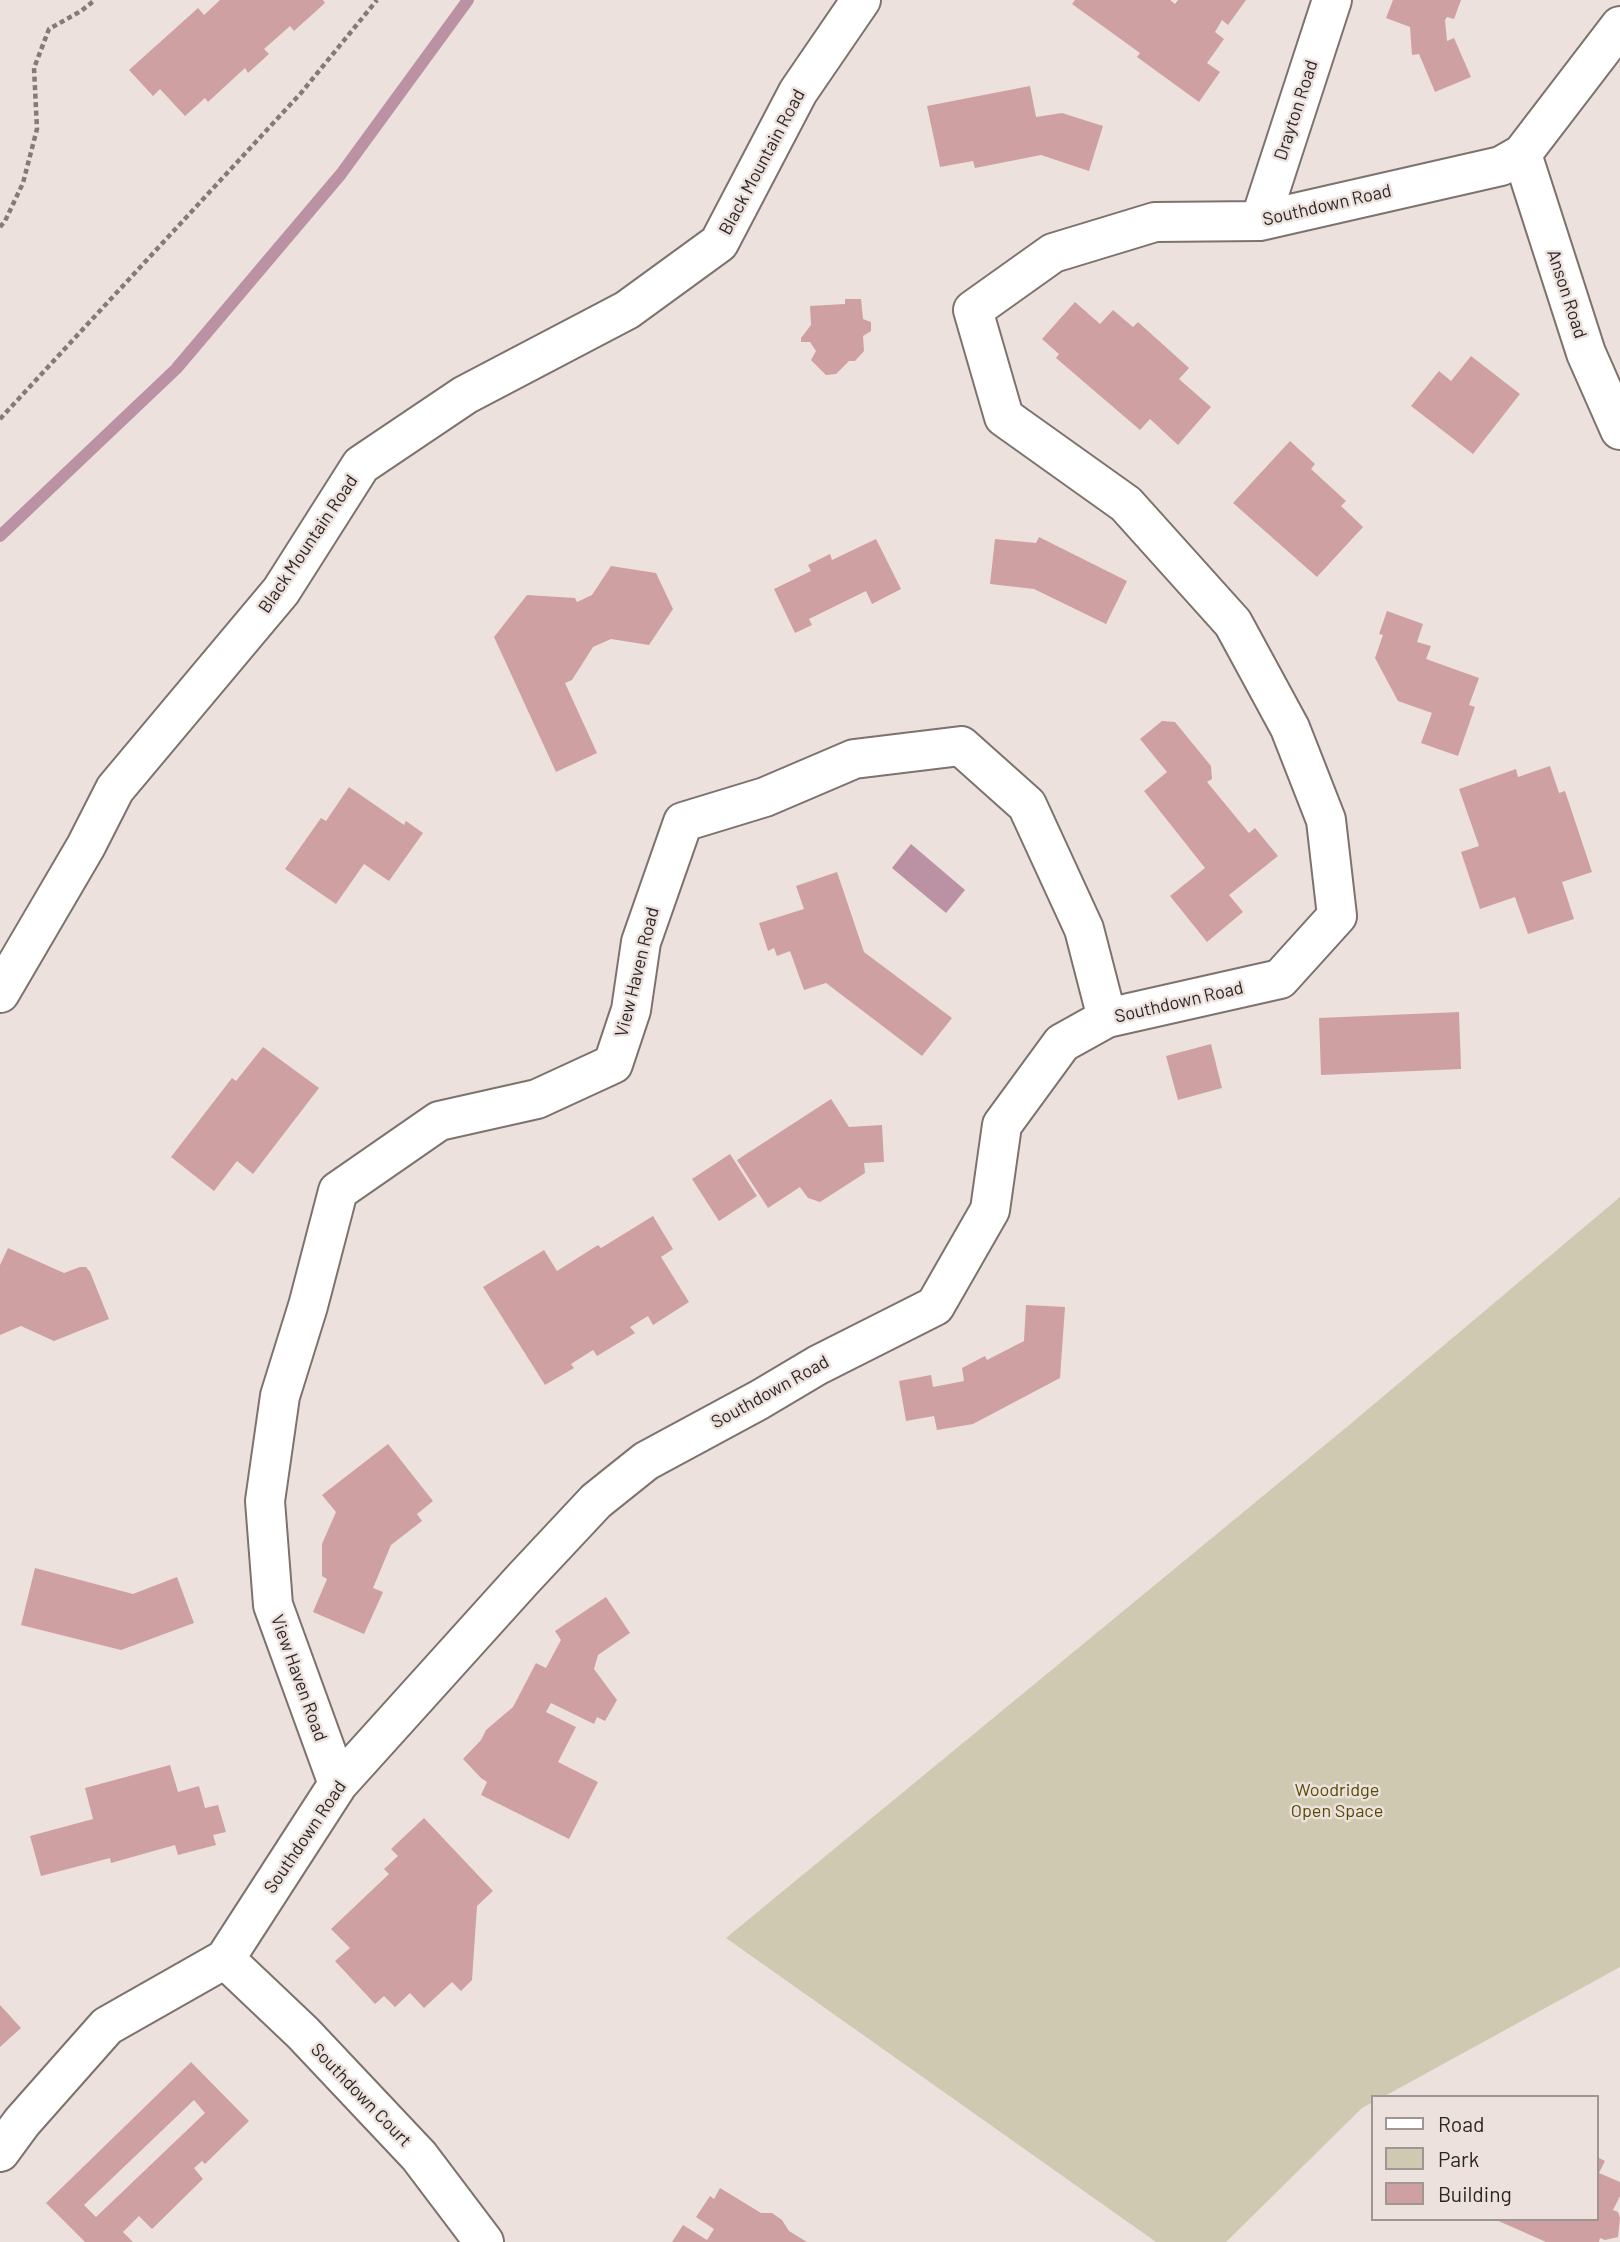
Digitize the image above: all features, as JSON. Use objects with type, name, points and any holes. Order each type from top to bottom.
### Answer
[{"type":"street","name":"Black Mountain Road","points":[[0,993],[86,846],[114,789],[281,591],[361,466],[465,396],[627,310],[719,243],[798,92],[861,0]]},
{"type":"street","name":"Drayton Road","points":[[1260,221],[1332,0]]},
{"type":"street","name":"Southdown Road","points":[[0,2152],[22,2122],[107,2026],[225,1959],[338,1784],[562,1535],[596,1502],[646,1461],[818,1365],[935,1306],[990,1210],[1002,1125],[1062,1044],[1107,1017],[1280,979],[1337,916],[1326,820],[1290,727],[1233,623],[1126,504],[1004,417],[974,310],[1053,253],[1155,222],[1260,221],[1501,166],[1522,154],[1620,26]]},
{"type":"street","name":"Anson Road","points":[[1522,154],[1586,353],[1620,430]]},
{"type":"street","name":"View Haven Road","points":[[338,1784],[273,1605],[265,1502],[280,1396],[308,1306],[338,1191],[439,1121],[537,1099],[613,1064],[631,1010],[641,942],[683,822],[765,797],[854,759],[961,746],[1027,805],[1084,929],[1107,1017]]},
{"type":"street","name":"Southdown Court","points":[[225,1959],[303,2033],[419,2156],[484,2242]]},
{"type":"path","points":[[0,227],[23,183],[37,130],[34,68],[49,29],[95,0]]},
{"type":"path","points":[[0,419],[302,93],[377,0]]},
{"type":"green space","name":"Woodridge Open Space","points":[[1620,1197],[1620,1967],[1387,2095],[1372,2095],[1372,2103],[1362,2108],[1226,2242],[1156,2242],[726,1938],[1348,1426]]},
{"type":"shaded area","points":[[911,844],[965,890],[946,913],[892,868]]},
{"type":"building","points":[[220,0],[323,0],[325,3],[294,31],[290,26],[264,49],[269,54],[248,73],[245,68],[208,102],[205,98],[185,116],[160,89],[153,96],[129,70],[198,8],[204,15]]},
{"type":"building","points":[[1075,0],[1170,0],[1175,4],[1178,0],[1246,0],[1228,25],[1222,20],[1215,32],[1224,39],[1207,63],[1220,72],[1199,102],[1137,57],[1140,53],[1072,4]]},
{"type":"building","points":[[1393,0],[1461,0],[1454,19],[1447,17],[1445,20],[1447,41],[1454,38],[1471,77],[1435,92],[1419,54],[1412,55],[1410,27],[1386,18]]},
{"type":"building","points":[[1030,86],[1036,117],[1062,113],[1103,126],[1089,171],[1041,155],[975,168],[973,161],[940,167],[927,106]]},
{"type":"building","points":[[845,299],[861,299],[863,319],[871,322],[871,331],[863,336],[864,351],[855,361],[849,361],[836,374],[826,375],[811,360],[816,351],[810,342],[801,342],[801,338],[811,325],[810,306],[845,304]]},
{"type":"building","points":[[1075,302],[1100,324],[1113,310],[1133,327],[1138,322],[1189,368],[1179,379],[1211,407],[1178,445],[1150,419],[1140,430],[1056,358],[1059,354],[1042,339]]},
{"type":"building","points":[[1471,356],[1520,394],[1473,454],[1411,406],[1439,371],[1451,381]]},
{"type":"building","points":[[1290,441],[1315,464],[1311,469],[1346,501],[1341,506],[1363,527],[1317,577],[1233,503]]},
{"type":"building","points":[[1039,537],[1127,581],[1106,624],[1034,589],[990,584],[995,539],[1036,543]]},
{"type":"building","points":[[876,539],[901,589],[872,604],[866,591],[809,619],[812,625],[795,633],[774,589],[811,571],[808,565],[830,554],[832,560]]},
{"type":"building","points":[[611,566],[656,573],[673,609],[649,645],[611,639],[593,647],[572,680],[565,683],[597,753],[556,772],[494,637],[527,595],[575,598],[577,602],[592,595]]},
{"type":"building","points":[[1387,611],[1423,624],[1417,642],[1431,646],[1426,659],[1479,678],[1469,705],[1475,707],[1458,756],[1421,743],[1432,713],[1398,701],[1375,658]]},
{"type":"building","points":[[1162,721],[1175,722],[1211,766],[1212,779],[1207,782],[1249,833],[1255,828],[1278,856],[1229,895],[1243,912],[1207,942],[1170,896],[1205,868],[1144,791],[1167,772],[1140,739]]},
{"type":"building","points":[[1550,766],[1559,793],[1565,791],[1592,872],[1562,882],[1574,919],[1528,934],[1515,897],[1480,909],[1461,852],[1479,846],[1459,789],[1516,769],[1518,777]]},
{"type":"building","points":[[349,787],[404,825],[406,821],[423,833],[389,881],[364,864],[336,904],[285,869],[321,818],[326,821]]},
{"type":"building","points":[[837,872],[864,952],[952,1018],[922,1056],[826,983],[804,990],[790,951],[777,956],[774,948],[768,951],[759,923],[804,909],[796,886]]},
{"type":"building","points":[[1459,1012],[1461,1069],[1321,1075],[1319,1018]]},
{"type":"building","points":[[1211,1044],[1222,1088],[1178,1100],[1166,1056]]},
{"type":"building","points":[[263,1047],[319,1088],[253,1174],[237,1161],[214,1191],[171,1157],[232,1078],[236,1081]]},
{"type":"building","points":[[831,1099],[849,1127],[882,1125],[884,1162],[864,1163],[865,1173],[820,1202],[808,1198],[800,1187],[768,1208],[737,1160]]},
{"type":"building","points":[[730,1154],[757,1196],[719,1221],[692,1179]]},
{"type":"building","points":[[653,1216],[673,1249],[661,1257],[689,1302],[653,1325],[648,1316],[630,1327],[635,1333],[597,1356],[593,1350],[571,1364],[574,1368],[545,1385],[483,1287],[544,1250],[557,1271],[598,1245],[601,1248]]},
{"type":"building","points":[[8,1248],[64,1273],[86,1267],[109,1319],[54,1341],[21,1326],[0,1335],[0,1265]]},
{"type":"building","points":[[1026,1305],[1065,1307],[1060,1378],[973,1424],[937,1430],[934,1416],[906,1421],[899,1381],[931,1375],[933,1387],[964,1381],[962,1368],[985,1356],[987,1360],[1024,1341]]},
{"type":"building","points":[[388,1444],[433,1501],[417,1514],[422,1521],[391,1545],[373,1588],[383,1592],[364,1634],[313,1612],[327,1579],[322,1576],[322,1544],[336,1512],[322,1495]]},
{"type":"building","points":[[35,1568],[133,1594],[177,1577],[194,1623],[121,1650],[21,1625]]},
{"type":"building","points":[[606,1597],[630,1633],[598,1655],[594,1669],[617,1700],[605,1721],[597,1717],[594,1724],[551,1703],[546,1712],[576,1727],[558,1762],[598,1782],[569,1839],[481,1795],[487,1782],[463,1759],[481,1740],[486,1730],[513,1707],[536,1663],[546,1668],[561,1640],[555,1631]]},
{"type":"building","points":[[170,1765],[178,1792],[199,1786],[205,1808],[218,1805],[226,1832],[213,1835],[216,1845],[178,1855],[175,1845],[111,1863],[110,1858],[41,1876],[30,1836],[93,1819],[85,1788]]},
{"type":"building","points":[[424,1818],[493,1891],[477,1906],[472,1980],[461,1991],[452,1982],[424,2008],[410,1993],[395,2007],[384,1996],[375,2004],[335,1961],[350,1948],[331,1929],[389,1874],[384,1869],[398,1856],[391,1849]]},
{"type":"building","points":[[0,2005],[21,2028],[0,2047]]},
{"type":"building","points":[[191,2062],[249,2121],[205,2164],[202,2161],[194,2168],[203,2179],[152,2229],[139,2216],[123,2232],[133,2242],[85,2242],[46,2203]],"holes":[[[194,2100],[205,2113],[96,2217],[84,2205]]]},
{"type":"building","points":[[1599,2158],[1605,2161],[1599,2173]]},
{"type":"building","points":[[1599,2173],[1620,2182],[1620,2196],[1613,2210],[1618,2212],[1620,2218],[1618,2237],[1605,2240],[1600,2238],[1599,2242],[1546,2242],[1499,2221],[1599,2221]]},
{"type":"building","points":[[720,2188],[761,2213],[772,2213],[782,2220],[789,2231],[807,2242],[672,2242],[683,2225],[707,2240],[714,2229],[696,2217],[710,2196],[714,2199]]},
{"type":"waterway","points":[[0,536],[176,369],[341,174],[468,0]]}]
